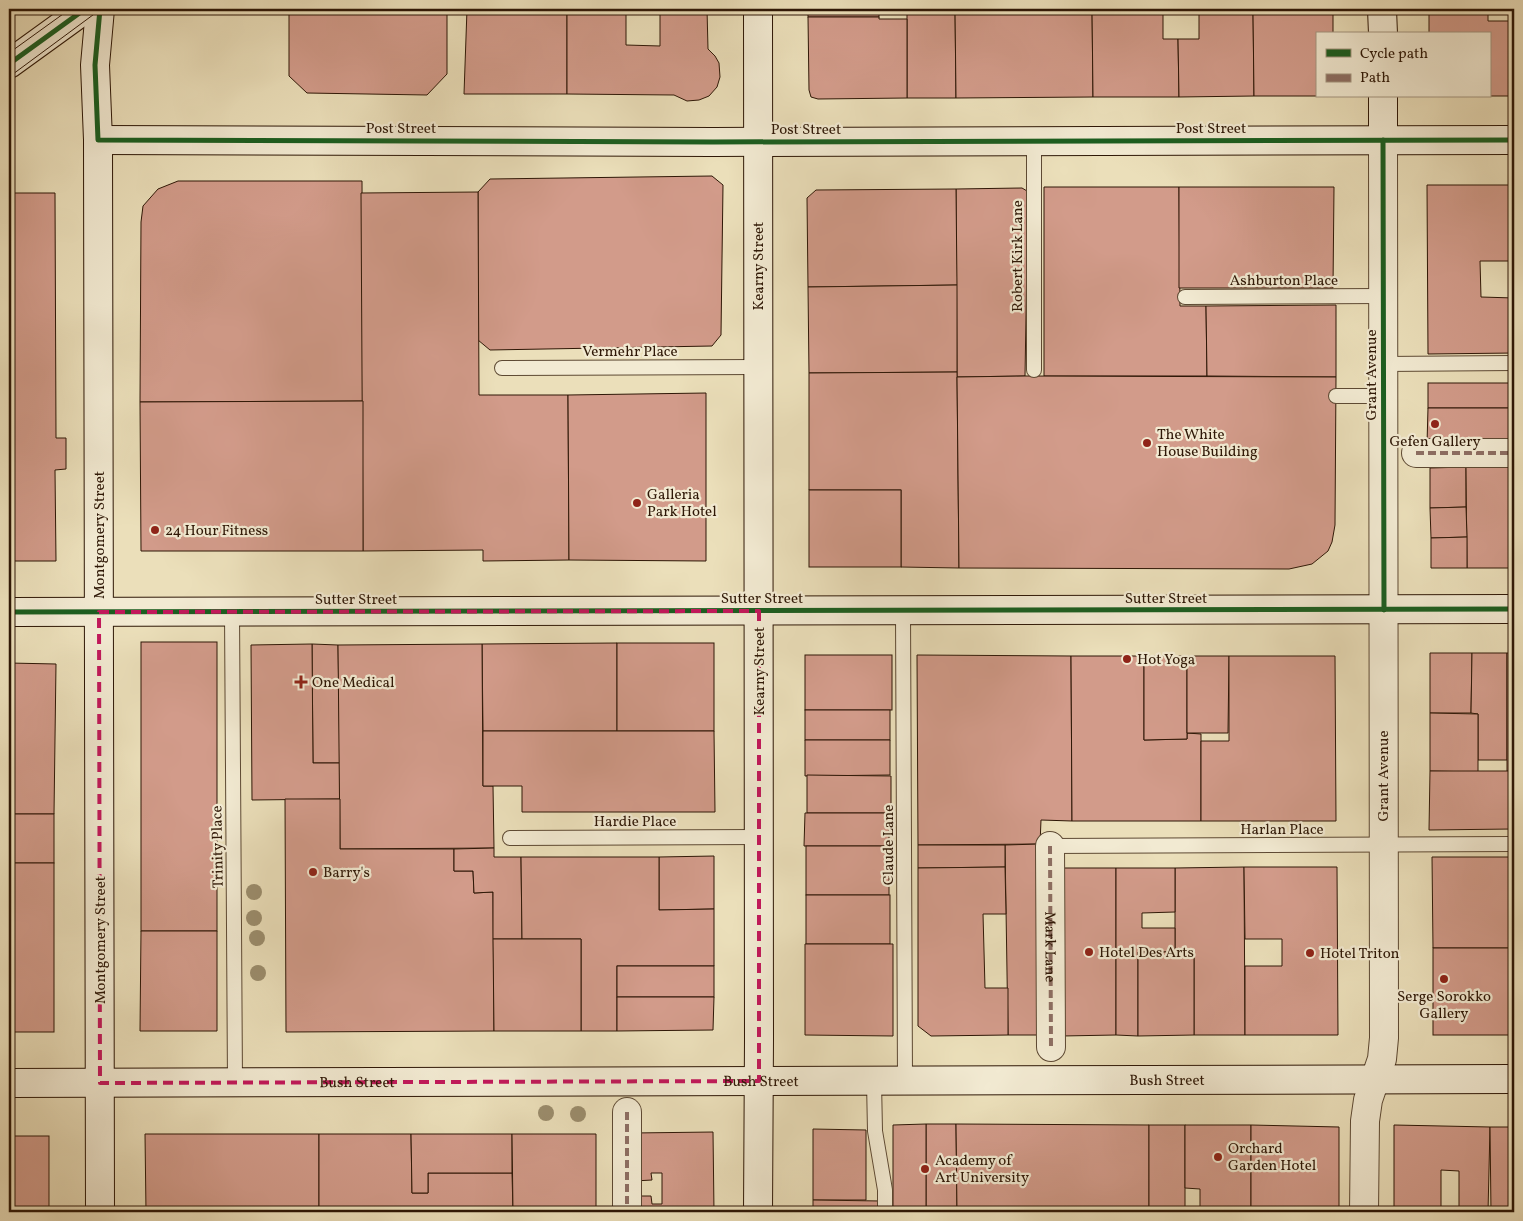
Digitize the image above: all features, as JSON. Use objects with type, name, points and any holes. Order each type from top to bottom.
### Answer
[{"type":"main road","points":[[9,64],[86,9]]},
{"type":"main road","name":"Montgomery Street","points":[[100,9],[95,65],[98,140],[100,1212]]},
{"type":"main road","name":"Kearny Street","points":[[758,9],[758,1212]]},
{"type":"main road","points":[[1382,9],[1382,32]]},
{"type":"main road","name":"Grant Avenue","points":[[1364,1212],[1364,1126],[1368,1100],[1382,1059],[1384,1038],[1383,98]]},
{"type":"main road","name":"Post Street","points":[[98,140],[1514,140]]},
{"type":"main road","points":[[1416,453],[1514,453]]},
{"type":"main road","name":"Sutter Street","points":[[9,612],[1514,609]]},
{"type":"main road","name":"Mark Lane","points":[[1050,846],[1051,1047]]},
{"type":"main road","name":"Bush Street","points":[[9,1083],[1514,1079]]},
{"type":"main road","points":[[627,1112],[627,1212]]},
{"type":"lane","name":"Robert Kirk Lane","points":[[1034,141],[1034,370]]},
{"type":"lane","name":"Ashburton Place","points":[[1185,297],[1383,296]]},
{"type":"lane","points":[[1383,364],[1514,363]]},
{"type":"lane","name":"Vermehr Place","points":[[502,368],[758,367]]},
{"type":"lane","points":[[1336,396],[1383,396]]},
{"type":"lane","name":"Claude Lane","points":[[903,611],[905,1080]]},
{"type":"lane","name":"Trinity Place","points":[[232,612],[235,1083]]},
{"type":"lane","name":"Hardie Place","points":[[510,838],[759,837]]},
{"type":"lane","name":"Harlan Place","points":[[1050,846],[1514,844]]},
{"type":"lane","points":[[874,1082],[875,1131],[885,1190],[885,1212]]},
{"type":"highlighted area","points":[[759,611],[759,1081],[100,1083],[99,612]]},
{"type":"building","points":[[289,9],[447,9],[447,74],[427,95],[307,93],[289,76]]},
{"type":"building","points":[[467,9],[567,9],[567,94],[464,94]]},
{"type":"building","points":[[567,9],[707,9],[708,49],[719,63],[720,77],[717,87],[709,96],[699,100],[687,101],[674,95],[567,94]],"holes":[[[626,11],[660,11],[660,46],[626,45]]]},
{"type":"building","points":[[808,9],[879,9],[879,17],[808,17]]},
{"type":"building","points":[[907,9],[933,9],[933,13],[907,14]]},
{"type":"building","points":[[933,9],[955,9],[956,98],[907,98],[907,14],[933,13]]},
{"type":"building","points":[[955,9],[1092,9],[1093,97],[956,98]]},
{"type":"building","points":[[1092,9],[1163,9],[1163,39],[1178,39],[1179,97],[1093,97]]},
{"type":"building","points":[[1199,9],[1253,9],[1254,96],[1179,97],[1178,39],[1199,39]]},
{"type":"building","points":[[1253,9],[1333,9],[1333,13],[1253,14]]},
{"type":"building","points":[[1429,9],[1488,9],[1488,21],[1514,21],[1514,96],[1490,96],[1490,32],[1429,32]]},
{"type":"building","points":[[1333,13],[1333,32],[1316,32],[1316,96],[1254,96],[1253,14]]},
{"type":"building","points":[[808,17],[907,19],[907,98],[818,99],[811,97],[809,90]]},
{"type":"building","points":[[712,176],[723,185],[721,335],[712,346],[490,350],[478,340],[478,192],[490,179]]},
{"type":"building","points":[[178,181],[362,181],[363,401],[140,402],[141,222],[143,206],[158,189]]},
{"type":"building","points":[[1427,185],[1514,185],[1514,261],[1480,261],[1481,297],[1514,298],[1514,353],[1428,354]]},
{"type":"building","points":[[1044,187],[1179,187],[1180,306],[1206,306],[1207,376],[1044,376]]},
{"type":"building","points":[[1179,187],[1334,187],[1333,288],[1179,288]]},
{"type":"building","points":[[1022,188],[1029,195],[1031,255],[1027,255],[1025,376],[957,377],[956,189]]},
{"type":"building","points":[[956,189],[957,285],[808,287],[807,198],[816,190]]},
{"type":"building","points":[[478,192],[479,395],[568,395],[569,560],[483,561],[483,550],[363,551],[361,193]]},
{"type":"building","points":[[9,193],[55,193],[56,438],[66,438],[66,469],[55,470],[56,561],[9,561]]},
{"type":"building","points":[[957,285],[957,372],[809,373],[808,287]]},
{"type":"building","points":[[1336,305],[1336,377],[1207,376],[1206,306]]},
{"type":"building","points":[[957,372],[959,568],[901,567],[901,490],[809,490],[809,373]]},
{"type":"building","name":"The White House Building","points":[[957,377],[1336,377],[1335,525],[1332,542],[1328,551],[1312,564],[1289,569],[959,568]]},
{"type":"building","points":[[1428,383],[1514,383],[1514,408],[1428,408]]},
{"type":"building","name":"Galleria Park Hotel","points":[[706,393],[706,561],[569,560],[568,395]]},
{"type":"building","points":[[363,401],[363,551],[141,551],[140,402]]},
{"type":"building","points":[[1428,408],[1514,408],[1514,444],[1427,444]]},
{"type":"building","points":[[1466,467],[1466,507],[1430,508],[1430,468]]},
{"type":"building","points":[[1466,467],[1509,467],[1510,568],[1467,568]]},
{"type":"building","points":[[1509,467],[1514,467],[1514,568],[1510,568]]},
{"type":"building","points":[[809,490],[901,490],[901,567],[809,567]]},
{"type":"building","points":[[1466,507],[1467,537],[1431,538],[1430,508]]},
{"type":"building","points":[[1467,537],[1467,568],[1431,568],[1431,538]]},
{"type":"building","points":[[141,642],[217,642],[217,931],[141,931]]},
{"type":"building","points":[[617,643],[617,731],[483,731],[482,644]]},
{"type":"building","points":[[617,643],[714,643],[714,731],[617,731]]},
{"type":"building","points":[[312,644],[338,645],[340,763],[313,763]]},
{"type":"building","points":[[312,644],[313,763],[340,763],[340,799],[252,800],[251,645]]},
{"type":"building","points":[[482,644],[483,786],[493,786],[494,848],[340,849],[338,645]]},
{"type":"building","points":[[1430,653],[1472,653],[1471,713],[1430,713]]},
{"type":"building","points":[[1472,653],[1507,653],[1507,760],[1478,760],[1478,714],[1471,713]]},
{"type":"building","points":[[1507,653],[1514,653],[1514,829],[1512,829],[1512,771],[1507,771]]},
{"type":"building","points":[[805,655],[892,655],[892,710],[805,710]]},
{"type":"building","points":[[917,655],[1071,656],[1072,821],[1041,820],[1040,844],[918,845]]},
{"type":"building","points":[[1071,656],[1144,656],[1144,740],[1187,739],[1187,733],[1201,734],[1201,821],[1072,821]]},
{"type":"building","points":[[1144,656],[1187,656],[1187,739],[1144,740]]},
{"type":"building","points":[[1187,656],[1229,656],[1228,733],[1187,733]]},
{"type":"building","points":[[1229,656],[1335,656],[1336,821],[1201,821],[1201,741],[1229,741]]},
{"type":"building","points":[[9,663],[56,664],[54,814],[9,814]]},
{"type":"building","points":[[805,710],[890,710],[890,740],[805,740]]},
{"type":"building","points":[[1430,713],[1478,714],[1478,772],[1430,771]]},
{"type":"building","points":[[483,731],[714,731],[715,812],[522,812],[522,786],[483,786]]},
{"type":"building","points":[[805,740],[890,740],[890,775],[805,776]]},
{"type":"building","points":[[1430,771],[1512,771],[1512,829],[1429,830]]},
{"type":"building","points":[[807,775],[891,776],[891,813],[807,813]]},
{"type":"building","points":[[285,799],[340,799],[340,849],[454,849],[454,871],[473,871],[474,893],[493,892],[494,1031],[286,1032]]},
{"type":"building","points":[[805,813],[889,813],[889,846],[804,846]]},
{"type":"building","points":[[9,814],[54,814],[54,863],[9,863]]},
{"type":"building","points":[[1040,844],[1043,1035],[1008,1035],[1005,845]]},
{"type":"building","points":[[918,845],[1005,845],[1005,867],[918,868]]},
{"type":"building","points":[[806,846],[889,846],[889,895],[806,895]]},
{"type":"building","points":[[494,848],[494,857],[521,857],[522,939],[493,939],[493,892],[474,893],[473,871],[454,871],[454,849]]},
{"type":"building","points":[[714,856],[714,909],[659,910],[659,857]]},
{"type":"building","points":[[521,857],[659,857],[659,910],[714,909],[714,966],[617,966],[617,1031],[581,1031],[581,939],[522,939]]},
{"type":"building","points":[[1432,857],[1514,857],[1514,948],[1433,948]]},
{"type":"building","points":[[9,863],[54,863],[54,1032],[9,1032]]},
{"type":"building","points":[[1005,867],[1006,914],[983,914],[985,988],[1008,988],[1008,1035],[931,1036],[918,1026],[918,868]]},
{"type":"building","points":[[1244,867],[1245,1035],[1194,1035],[1194,952],[1175,952],[1175,868]]},
{"type":"building","name":"Hotel Triton","points":[[1244,867],[1337,867],[1338,1035],[1245,1035],[1245,966],[1282,966],[1282,939],[1245,939]]},
{"type":"building","name":"Hotel Des Arts","points":[[1061,868],[1116,868],[1116,1035],[1062,1036]]},
{"type":"building","points":[[1116,868],[1175,868],[1175,912],[1142,913],[1142,928],[1175,928],[1175,952],[1138,952],[1138,1036],[1116,1035]]},
{"type":"building","points":[[806,895],[890,895],[890,944],[806,944]]},
{"type":"building","points":[[141,931],[217,931],[217,1031],[140,1031]]},
{"type":"building","points":[[493,939],[581,939],[581,1031],[494,1031]]},
{"type":"building","points":[[805,944],[893,944],[893,1036],[805,1035]]},
{"type":"building","points":[[1433,948],[1514,948],[1514,1035],[1433,1035]]},
{"type":"building","points":[[1138,952],[1194,952],[1194,1035],[1138,1036]]},
{"type":"building","points":[[617,966],[714,966],[714,997],[617,997]]},
{"type":"building","points":[[617,997],[714,997],[713,1030],[617,1031]]},
{"type":"building","points":[[926,1124],[956,1124],[957,1212],[926,1212]]},
{"type":"building","points":[[926,1124],[926,1212],[893,1212],[893,1125]]},
{"type":"building","points":[[956,1124],[1149,1125],[1149,1212],[957,1212]]},
{"type":"building","points":[[1149,1125],[1185,1125],[1185,1212],[1149,1212]]},
{"type":"building","name":"Orchard Garden Hotel","points":[[1185,1125],[1251,1125],[1251,1212],[1200,1212],[1200,1189],[1185,1188]]},
{"type":"building","points":[[1251,1125],[1339,1127],[1339,1212],[1251,1212]]},
{"type":"building","points":[[1394,1125],[1490,1127],[1488,1212],[1459,1212],[1459,1171],[1441,1170],[1441,1212],[1394,1212]]},
{"type":"building","points":[[1490,1127],[1514,1127],[1514,1212],[1491,1212]]},
{"type":"building","points":[[813,1129],[866,1130],[866,1200],[813,1200]]},
{"type":"building","points":[[713,1132],[714,1212],[634,1212],[634,1196],[651,1196],[652,1204],[662,1204],[662,1173],[651,1173],[652,1180],[634,1181],[633,1133]]},
{"type":"building","points":[[145,1134],[319,1134],[319,1212],[146,1212]]},
{"type":"building","points":[[319,1134],[411,1134],[412,1193],[428,1193],[428,1173],[512,1173],[513,1212],[319,1212]]},
{"type":"building","points":[[411,1134],[512,1134],[512,1173],[428,1173],[428,1193],[412,1193]]},
{"type":"building","points":[[512,1134],[596,1134],[596,1212],[513,1212]]},
{"type":"building","points":[[9,1136],[49,1136],[49,1212],[9,1212]]},
{"type":"building","points":[[813,1200],[881,1201],[881,1212],[813,1212]]},
{"type":"tram line","points":[[9,53],[70,9]]},
{"type":"tram line","points":[[9,77],[101,9]]},
{"type":"marked path","points":[[1416,453],[1514,453]]},
{"type":"marked path","points":[[1050,846],[1051,1047]]},
{"type":"marked path","points":[[627,1112],[627,1212]]},
{"type":"cycle path","points":[[9,64],[85,9]]},
{"type":"cycle path","points":[[100,9],[95,65],[98,140],[713,142],[1514,140]]},
{"type":"cycle path","points":[[1383,140],[1384,610]]},
{"type":"cycle path","points":[[9,612],[1514,609]]},
{"type":"place","name":"Gefen Gallery","points":[[1435,424]]},
{"type":"place","name":"The White House Building","points":[[1147,443]]},
{"type":"place","name":"Galleria Park Hotel","points":[[637,503]]},
{"type":"place","name":"24 Hour Fitness","points":[[155,530]]},
{"type":"place","name":"Hot Yoga","points":[[1127,659]]},
{"type":"place","name":"One Medical","points":[[301,682]]},
{"type":"place","name":"Barry's","points":[[313,872]]},
{"type":"place","name":"Hotel Des Arts","points":[[1089,952]]},
{"type":"place","name":"Hotel Triton","points":[[1310,953]]},
{"type":"place","name":"Serge Sorokko Gallery","points":[[1444,979]]},
{"type":"place","name":"Orchard Garden Hotel","points":[[1218,1157]]},
{"type":"place","name":"Academy of Art University","points":[[925,1169]]}]
